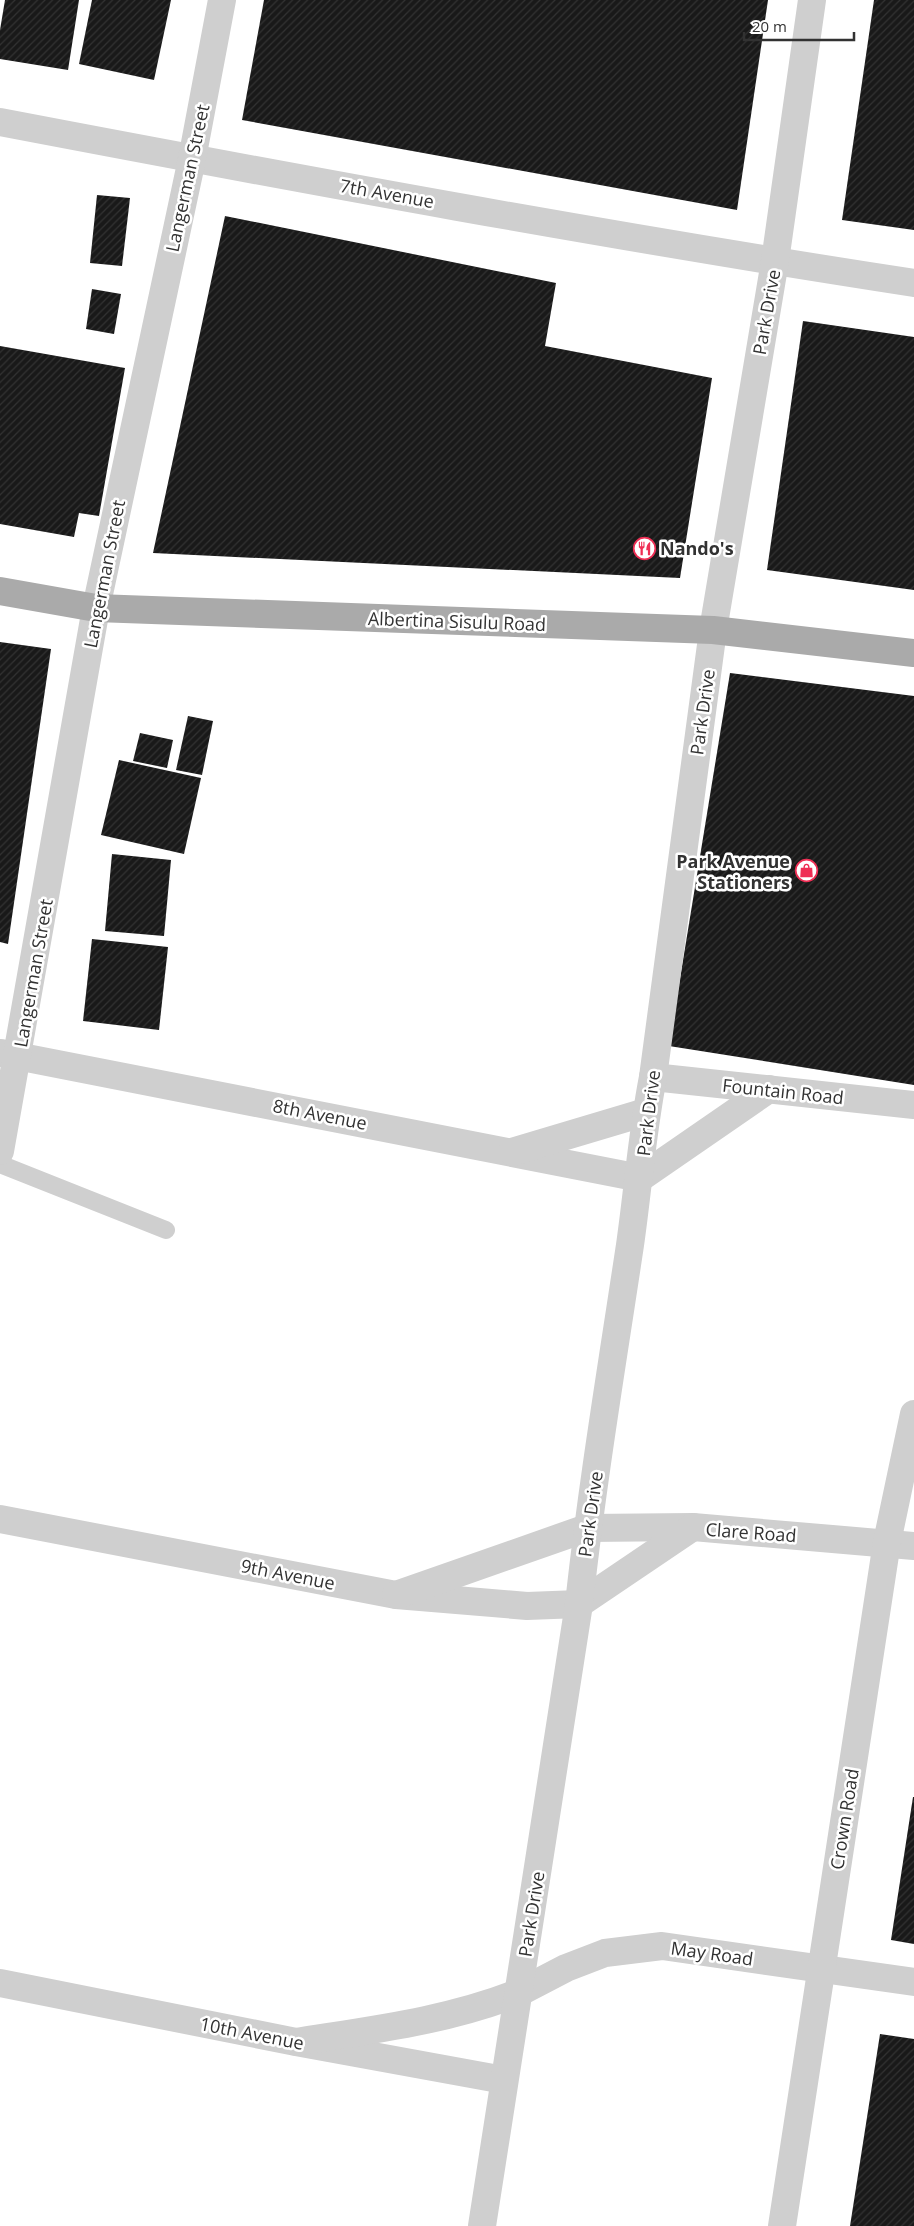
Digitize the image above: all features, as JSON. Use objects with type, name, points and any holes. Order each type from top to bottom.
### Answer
[{"type":"main road","name":"Albertina Sisulu Road","points":[[0,591],[96,608],[713,630],[914,653]]},
{"type":"street","name":"Langerman Street","points":[[0,1151],[9,1054],[96,608],[192,158],[222,0]]},
{"type":"street","name":"Park Drive","points":[[482,2226],[579,1604],[587,1528],[640,1178],[646,1112],[653,1077],[713,630],[775,261],[812,0]]},
{"type":"street","name":"7th Avenue","points":[[0,122],[192,158],[775,261],[914,283]]},
{"type":"street","name":"8th Avenue","points":[[9,1054],[640,1178]]},
{"type":"street","name":"Fountain Road","points":[[653,1077],[914,1105]]},
{"type":"street","points":[[640,1178],[769,1089]]},
{"type":"street","points":[[512,1152],[646,1112]]},
{"type":"street","name":"Crown Road","points":[[782,2226],[887,1542],[914,1414]]},
{"type":"street","name":"9th Avenue","points":[[0,1519],[396,1595],[527,1606],[579,1604]]},
{"type":"street","points":[[579,1604],[693,1527]]},
{"type":"street","name":"Clare Road","points":[[396,1595],[587,1528],[693,1527],[887,1542],[914,1546]]},
{"type":"street","name":"May Road","points":[[296,2042],[420,2022],[484,2006],[518,1993],[592,1957],[605,1952],[634,1948],[662,1946],[914,1982]]},
{"type":"street","name":"10th Avenue","points":[[0,1983],[296,2042],[504,2080]]},
{"type":"lane","points":[[0,1164],[166,1230]]},
{"type":"building","points":[[5,0],[79,0],[68,70],[0,59],[0,30]]},
{"type":"building","points":[[92,0],[171,0],[154,80],[79,64]]},
{"type":"building","points":[[264,0],[768,0],[737,210],[242,120]]},
{"type":"building","points":[[874,0],[914,0],[914,230],[842,220]]},
{"type":"building","points":[[97,195],[130,198],[122,266],[90,263]]},
{"type":"building","points":[[225,216],[556,283],[545,346],[712,378],[680,578],[153,553]]},
{"type":"building","points":[[92,289],[121,294],[114,334],[86,329]]},
{"type":"building","points":[[803,321],[914,337],[914,590],[767,570]]},
{"type":"building","points":[[0,346],[125,368],[99,516],[79,513],[74,537],[0,524]]},
{"type":"building","points":[[0,642],[51,649],[8,944],[0,942]]},
{"type":"building","name":"Park Avenue Stationers","points":[[730,673],[914,696],[914,1085],[669,1046]]},
{"type":"building","points":[[188,716],[213,721],[202,775],[176,770]]},
{"type":"building","points":[[140,733],[173,740],[167,768],[133,761]]},
{"type":"building","points":[[119,760],[201,778],[184,854],[101,835]]},
{"type":"building","points":[[112,854],[171,860],[164,936],[105,931]]},
{"type":"building","points":[[92,939],[168,947],[159,1030],[83,1021]]},
{"type":"building","points":[[914,1797],[914,1944],[891,1940]]},
{"type":"building","points":[[880,2034],[914,2039],[914,2226],[850,2226]]},
{"type":"place","name":"Nando's","points":[[644,548]]},
{"type":"place","name":"Park Avenue Stationers","points":[[806,871]]}]
